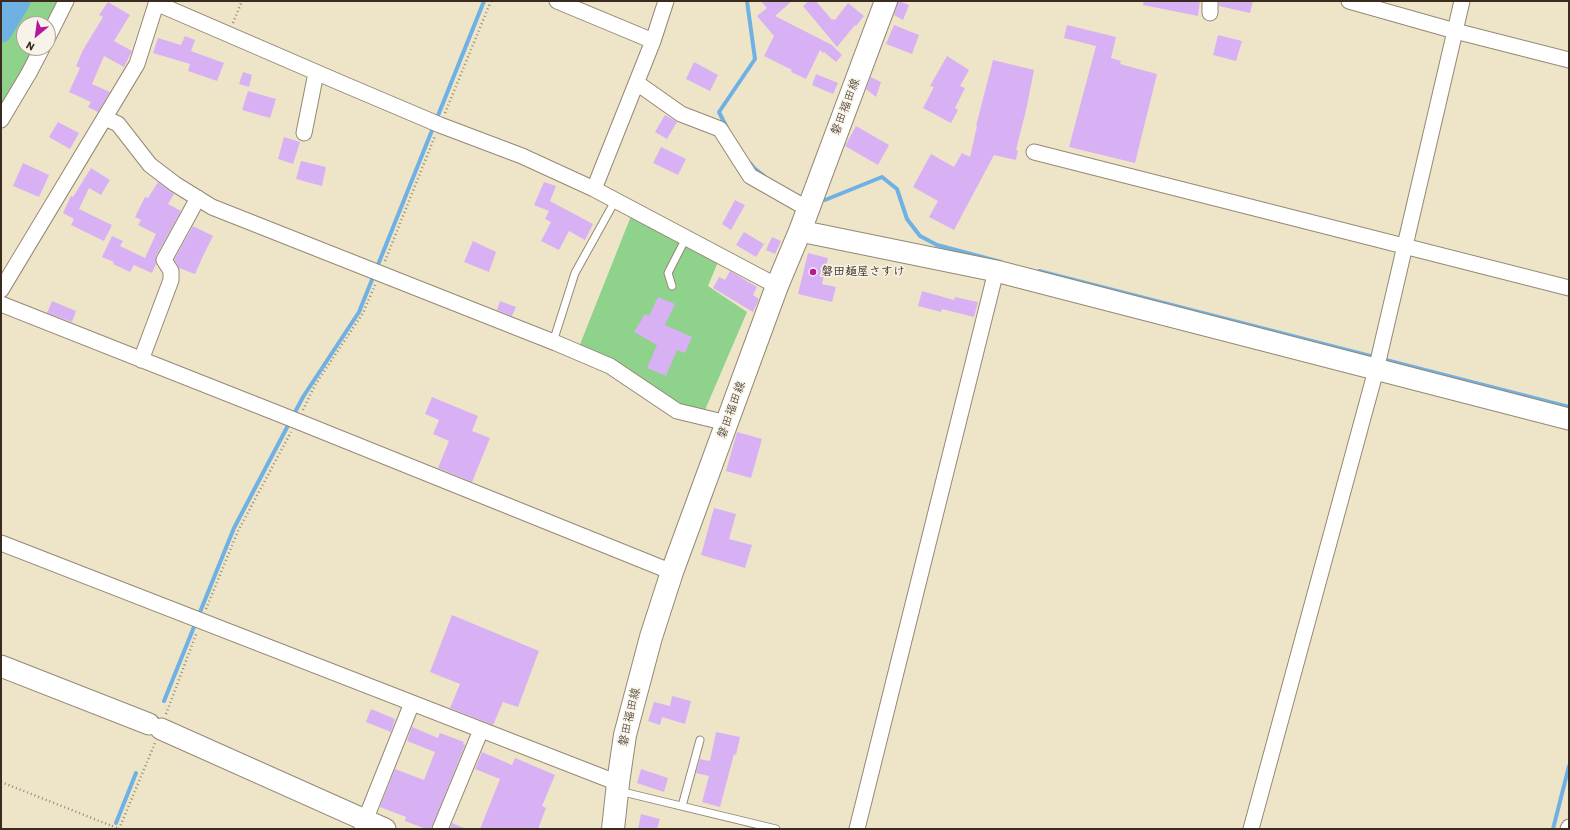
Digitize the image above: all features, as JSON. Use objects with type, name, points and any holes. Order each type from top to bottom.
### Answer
[{"type":"main road","name":"磐田福田線","points":[[613,829],[617,787],[625,735],[651,636],[672,572],[777,286],[800,231],[884,2]]},
{"type":"street","points":[[56,21],[66,1]]},
{"type":"street","points":[[556,1],[653,41]]},
{"type":"street","points":[[594,189],[637,83],[666,1]]},
{"type":"street","points":[[1349,1],[1455,31],[1569,60]]},
{"type":"street","points":[[1251,829],[1376,370],[1462,1]]},
{"type":"street","points":[[1,290],[137,64],[157,2],[316,73],[435,123],[522,156],[594,189],[777,286]]},
{"type":"street","points":[[1,120],[29,74],[38,56]]},
{"type":"street","points":[[304,133],[316,73]]},
{"type":"street","points":[[637,83],[681,114],[720,129],[750,176],[808,209]]},
{"type":"street","points":[[105,118],[118,124],[150,165],[175,184],[212,207],[610,366],[678,411],[727,423]]},
{"type":"street","points":[[1034,152],[1569,288]]},
{"type":"street","points":[[141,360],[171,280],[171,272],[164,260],[198,198]]},
{"type":"street","points":[[800,231],[996,271],[1569,419]]},
{"type":"street","points":[[857,829],[996,271]]},
{"type":"street","points":[[1,304],[672,572]]},
{"type":"street","points":[[1,543],[481,730],[617,787]]},
{"type":"street","points":[[1,666],[155,726],[363,825],[385,829]]},
{"type":"street","points":[[363,825],[412,703]]},
{"type":"street","points":[[440,829],[481,730]]},
{"type":"lane","points":[[553,342],[575,273],[615,200]]},
{"type":"lane","points":[[672,286],[668,273],[686,238]]},
{"type":"lane","points":[[682,806],[700,740]]},
{"type":"lane","points":[[617,787],[682,806],[776,829]]},
{"type":"path","points":[[228,34],[242,1]]},
{"type":"path","points":[[197,619],[292,419],[363,314],[375,272],[435,123],[492,1]]},
{"type":"path","points":[[1,782],[119,829]]},
{"type":"green space","points":[[1,1],[62,1],[53,16],[16,16],[16,56],[36,56],[1,119]]},
{"type":"green space","points":[[633,211],[718,262],[708,286],[747,312],[702,417],[577,352]]},
{"type":"water","points":[[1,1],[19,1],[1,30]]},
{"type":"building","points":[[761,1],[792,1],[775,16],[832,45],[842,55],[836,62],[820,50],[806,79],[764,56],[774,36],[757,16],[767,8]]},
{"type":"building","points":[[809,1],[816,1],[832,20],[835,20],[848,3],[864,16],[837,47],[803,6]]},
{"type":"building","points":[[898,1],[909,5],[903,20],[894,15]]},
{"type":"building","points":[[1144,1],[1200,1],[1198,16],[1143,5]]},
{"type":"building","points":[[1219,1],[1253,1],[1250,13],[1219,6]]},
{"type":"building","points":[[108,2],[130,15],[114,41],[132,51],[124,67],[104,56],[92,84],[110,92],[98,112],[88,107],[91,102],[69,92],[80,68],[76,66],[83,50],[103,17],[99,15]]},
{"type":"building","points":[[894,25],[919,35],[912,54],[886,44]]},
{"type":"building","points":[[1067,25],[1116,37],[1111,58],[1121,61],[1120,64],[1157,74],[1135,163],[1069,147],[1096,46],[1064,38]]},
{"type":"building","points":[[1218,35],[1242,41],[1236,61],[1213,55]]},
{"type":"building","points":[[185,36],[195,40],[191,51],[224,63],[217,81],[188,71],[190,64],[153,53],[158,38],[181,45]]},
{"type":"building","points":[[947,56],[969,70],[960,86],[965,88],[955,108],[958,110],[951,123],[923,108],[934,87],[930,86]]},
{"type":"building","points":[[993,60],[1034,70],[1016,150],[1018,150],[1016,160],[994,155],[954,230],[929,217],[938,201],[913,187],[931,154],[954,167],[962,153],[970,157],[976,126]]},
{"type":"building","points":[[694,62],[718,75],[710,91],[686,79]]},
{"type":"building","points":[[243,72],[252,75],[249,87],[239,84]]},
{"type":"building","points":[[816,74],[838,83],[833,94],[812,85]]},
{"type":"building","points":[[871,77],[881,82],[876,97],[866,89]]},
{"type":"building","points":[[248,91],[276,99],[270,118],[242,110]]},
{"type":"building","points":[[665,115],[677,122],[667,139],[655,132]]},
{"type":"building","points":[[58,122],[79,133],[70,149],[49,137]]},
{"type":"building","points":[[856,126],[889,145],[878,165],[845,146]]},
{"type":"building","points":[[284,137],[300,142],[293,164],[278,159]]},
{"type":"building","points":[[661,147],[686,159],[678,175],[653,163]]},
{"type":"building","points":[[301,161],[326,167],[322,186],[296,179]]},
{"type":"building","points":[[23,163],[49,175],[39,197],[13,186]]},
{"type":"building","points":[[91,168],[110,180],[101,195],[89,188],[79,209],[112,225],[104,241],[71,225],[74,219],[63,213],[71,196],[73,197]]},
{"type":"building","points":[[158,182],[174,194],[168,204],[181,211],[156,256],[156,264],[152,273],[134,265],[130,272],[113,264],[114,262],[102,257],[112,236],[123,241],[120,246],[145,258],[156,234],[138,225],[141,220],[135,217],[145,197],[148,198]]},
{"type":"building","points":[[544,182],[556,186],[550,201],[593,224],[585,240],[569,231],[559,250],[541,241],[551,222],[545,219],[549,211],[534,205]]},
{"type":"building","points":[[735,200],[745,205],[731,230],[722,224]]},
{"type":"building","points":[[193,226],[213,236],[195,274],[179,268],[174,260]]},
{"type":"building","points":[[744,232],[764,244],[756,257],[736,245]]},
{"type":"building","points":[[772,237],[781,241],[775,254],[766,250]]},
{"type":"building","points":[[473,241],[496,252],[489,272],[464,262]]},
{"type":"building","points":[[808,253],[828,258],[822,284],[836,287],[832,302],[798,294]]},
{"type":"building","points":[[730,271],[757,287],[753,295],[759,299],[753,312],[713,288],[719,277],[725,280]]},
{"type":"building","points":[[922,291],[954,300],[955,297],[978,302],[974,317],[942,309],[941,312],[918,306]]},
{"type":"building","points":[[658,297],[675,304],[665,325],[692,337],[685,353],[677,350],[666,376],[647,368],[657,345],[634,332],[645,314],[649,316]]},
{"type":"building","points":[[52,301],[76,311],[72,322],[47,313]]},
{"type":"building","points":[[500,301],[516,307],[512,316],[497,310]]},
{"type":"building","points":[[432,397],[478,416],[472,431],[490,438],[472,482],[438,468],[449,441],[433,434],[439,420],[425,414]]},
{"type":"building","points":[[737,432],[762,439],[751,478],[726,471]]},
{"type":"building","points":[[714,508],[736,514],[729,539],[752,545],[745,568],[701,555]]},
{"type":"building","points":[[452,615],[539,651],[518,707],[503,702],[493,725],[450,708],[460,684],[430,672]]},
{"type":"building","points":[[672,696],[691,701],[685,724],[662,717],[660,725],[648,721],[654,702],[670,706]]},
{"type":"building","points":[[371,709],[395,719],[391,732],[366,722]]},
{"type":"building","points":[[412,727],[438,738],[440,733],[464,742],[463,744],[465,745],[431,829],[426,829],[405,821],[406,817],[380,807],[395,769],[424,780],[435,752],[407,741]]},
{"type":"building","points":[[716,732],[740,737],[720,807],[702,802],[709,776],[696,773],[700,759],[710,761]]},
{"type":"building","points":[[482,752],[512,765],[515,758],[555,775],[542,806],[546,808],[538,829],[480,829],[500,779],[475,769]]},
{"type":"building","points":[[641,769],[668,778],[664,792],[637,783]]},
{"type":"building","points":[[641,814],[660,819],[657,829],[638,829]]},
{"type":"building","points":[[452,823],[467,829],[450,829]]},
{"type":"waterway","points":[[1,31],[19,1]]},
{"type":"waterway","points":[[164,701],[234,528],[303,397],[359,312],[484,1]]},
{"type":"waterway","points":[[727,128],[719,112],[755,59],[747,1]]},
{"type":"waterway","points":[[750,163],[764,176]]},
{"type":"waterway","points":[[825,200],[882,177],[897,189],[907,219],[920,236],[937,245],[1001,262]]},
{"type":"waterway","points":[[1039,271],[1569,407]]},
{"type":"waterway","points":[[1553,829],[1569,766]]},
{"type":"waterway","points":[[116,823],[136,773]]},
{"type":"place","name":"磐田麺屋さすけ","points":[[813,272]]}]
